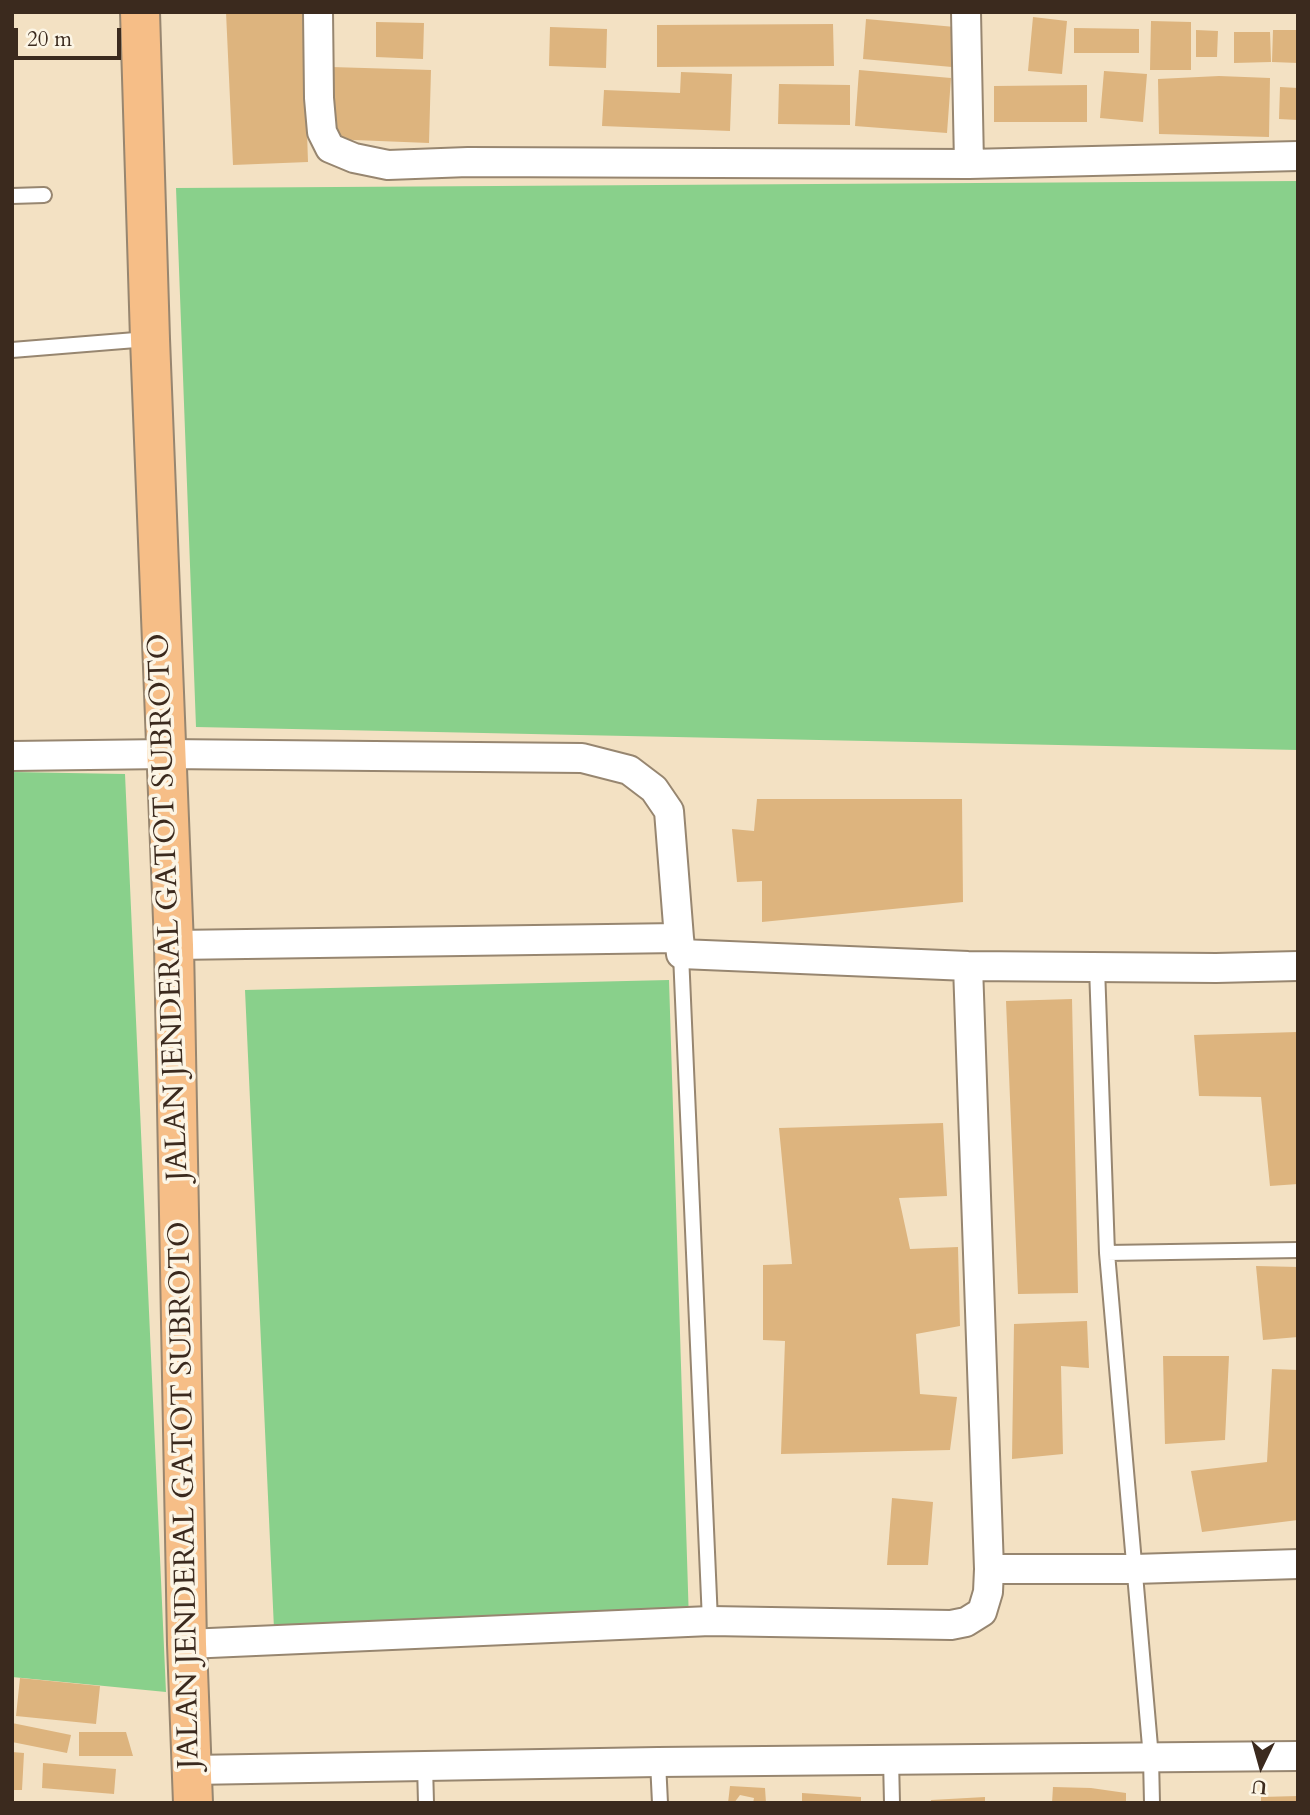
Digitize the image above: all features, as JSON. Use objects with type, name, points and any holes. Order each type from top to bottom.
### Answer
[{"type":"highway","name":"JALAN JENDERAL GATOT SUBROTO","points":[[140,12],[174,944],[192,1786]]},
{"type":"street","points":[[318,12],[322,132],[330,148],[354,158],[387,165],[468,162],[969,164],[1298,156]]},
{"type":"street","points":[[966,12],[969,164]]},
{"type":"street","points":[[12,756],[166,754],[582,758],[629,769],[654,789],[668,811],[680,946]]},
{"type":"street","points":[[174,944],[680,946],[968,966],[1298,966]]},
{"type":"street","points":[[187,1644],[710,1621],[951,1625],[966,1622],[982,1612],[988,1592],[989,1569],[968,966]]},
{"type":"street","points":[[989,1569],[1134,1569],[1298,1564]]},
{"type":"street","points":[[192,1786],[425,1765],[1298,1756]]},
{"type":"lane","points":[[12,195],[44,195]]},
{"type":"lane","points":[[12,350],[150,339]]},
{"type":"lane","points":[[680,946],[710,1621]]},
{"type":"lane","points":[[1097,967],[1107,1253],[1151,1758],[1152,1803]]},
{"type":"lane","points":[[1107,1253],[1298,1250]]},
{"type":"lane","points":[[891,1759],[892,1803]]},
{"type":"lane","points":[[658,1762],[660,1803]]},
{"type":"lane","points":[[425,1765],[426,1803]]},
{"type":"green space","points":[[1298,181],[1298,750],[196,727],[176,188]]},
{"type":"green space","points":[[12,772],[125,774],[166,1692],[12,1677]]},
{"type":"green space","points":[[669,980],[689,1622],[274,1629],[245,990]]},
{"type":"building","points":[[226,12],[303,12],[308,162],[233,165]]},
{"type":"building","points":[[1033,17],[1067,21],[1062,74],[1028,71]]},
{"type":"building","points":[[866,19],[955,27],[952,67],[863,59]]},
{"type":"building","points":[[1151,21],[1191,22],[1191,70],[1150,70]]},
{"type":"building","points":[[376,22],[424,23],[423,59],[376,57]]},
{"type":"building","points":[[833,24],[834,66],[657,67],[657,25]]},
{"type":"building","points":[[550,27],[607,29],[606,68],[549,66]]},
{"type":"building","points":[[1074,28],[1139,29],[1139,53],[1074,53]]},
{"type":"building","points":[[1196,30],[1218,31],[1217,57],[1196,57]]},
{"type":"building","points":[[1273,30],[1298,30],[1298,63],[1272,62]]},
{"type":"building","points":[[1234,32],[1270,32],[1271,62],[1234,63]]},
{"type":"building","points":[[331,67],[431,70],[429,143],[329,139]]},
{"type":"building","points":[[859,70],[951,78],[947,133],[855,126]]},
{"type":"building","points":[[1104,71],[1147,74],[1143,122],[1100,118]]},
{"type":"building","points":[[681,72],[732,74],[730,131],[602,126],[604,90],[680,93]]},
{"type":"building","points":[[1219,76],[1270,78],[1269,137],[1159,134],[1158,79]]},
{"type":"building","points":[[779,84],[850,85],[850,125],[778,124]]},
{"type":"building","points":[[1087,85],[1087,122],[994,122],[994,86]]},
{"type":"building","points":[[1280,87],[1298,88],[1298,120],[1279,119]]},
{"type":"building","points":[[757,799],[962,799],[963,902],[762,922],[762,881],[737,882],[732,829],[754,831]]},
{"type":"building","points":[[1072,999],[1078,1293],[1018,1294],[1006,1001]]},
{"type":"building","points":[[1298,1032],[1298,1184],[1270,1186],[1261,1097],[1199,1096],[1194,1035]]},
{"type":"building","points":[[943,1123],[947,1196],[899,1198],[910,1249],[958,1247],[960,1326],[916,1334],[920,1394],[957,1397],[950,1450],[781,1454],[785,1341],[763,1340],[763,1265],[792,1264],[779,1128]]},
{"type":"building","points":[[1256,1266],[1298,1267],[1298,1337],[1263,1340]]},
{"type":"building","points":[[1087,1321],[1089,1368],[1061,1366],[1063,1454],[1012,1459],[1014,1324]]},
{"type":"building","points":[[1163,1356],[1229,1356],[1225,1440],[1165,1444]]},
{"type":"building","points":[[1272,1369],[1298,1370],[1298,1520],[1202,1532],[1191,1471],[1267,1462]]},
{"type":"building","points":[[892,1498],[933,1502],[928,1565],[887,1565]]},
{"type":"building","points":[[20,1678],[100,1686],[96,1724],[16,1716]]},
{"type":"building","points":[[12,1723],[71,1735],[67,1753],[12,1742]]},
{"type":"building","points":[[79,1732],[126,1732],[133,1756],[79,1756]]},
{"type":"building","points":[[12,1752],[24,1753],[22,1790],[12,1790]]},
{"type":"building","points":[[43,1763],[116,1769],[114,1794],[42,1788]]},
{"type":"building","points":[[730,1786],[765,1788],[766,1803],[753,1803],[754,1798],[740,1795],[734,1803],[728,1803]]},
{"type":"building","points":[[1053,1787],[1091,1788],[1126,1793],[1126,1803],[1052,1803]]},
{"type":"building","points":[[802,1793],[861,1797],[861,1803],[802,1803]]},
{"type":"building","points":[[1298,1796],[1298,1803],[1261,1803],[1261,1797]]},
{"type":"building","points":[[985,1797],[985,1803],[931,1803],[931,1800]]}]
